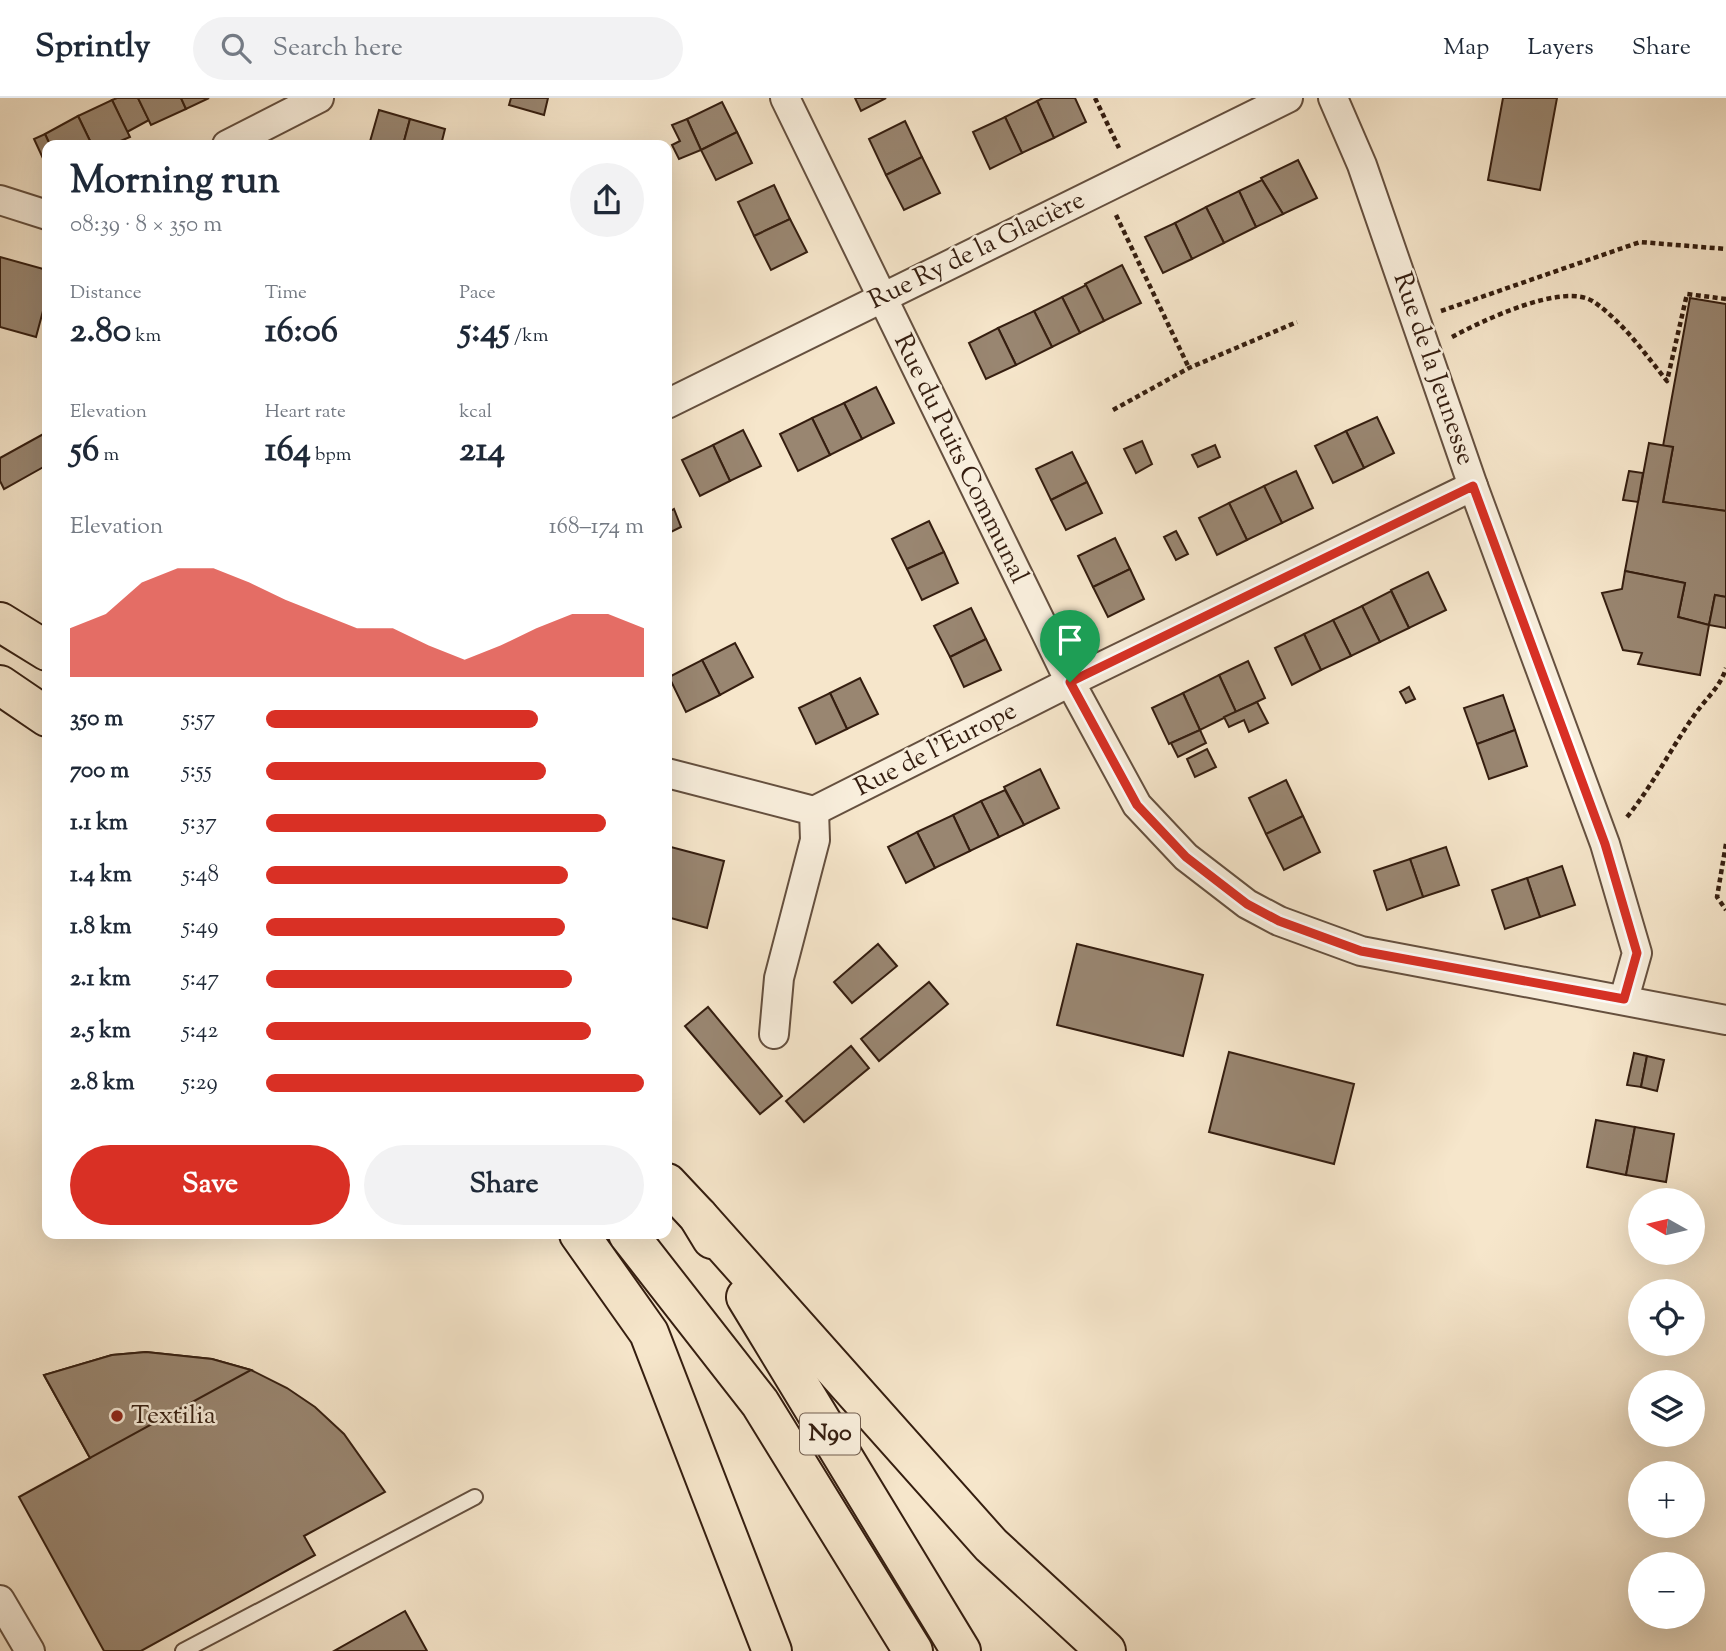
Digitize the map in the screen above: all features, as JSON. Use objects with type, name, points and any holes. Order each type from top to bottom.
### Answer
[{"type":"highway","points":[[0,622],[42,648]]},
{"type":"highway","points":[[0,685],[42,714]]},
{"type":"highway","name":"N90","points":[[672,1187],[698,1216],[961,1651]]},
{"type":"highway","points":[[698,1216],[991,1545],[1106,1651]]},
{"type":"highway","points":[[583,1239],[649,1333],[772,1651]]},
{"type":"highway","name":"N90","points":[[632,1239],[760,1403],[912,1651]]},
{"type":"street","points":[[237,140],[319,98]]},
{"type":"street","name":"Rue du Puits Communal","points":[[785,98],[1070,682],[1137,805],[1186,857],[1247,904],[1279,921],[1361,951],[1726,1020]]},
{"type":"street","name":"Rue Ry de la Glacière","points":[[672,402],[1287,98]]},
{"type":"street","name":"Rue de la Jeunesse","points":[[1333,98],[1363,165],[1473,486],[1605,844],[1637,953],[1624,999]]},
{"type":"street","points":[[0,200],[42,213]]},
{"type":"street","name":"Rue de l'Europe","points":[[814,811],[1070,682],[1473,486]]},
{"type":"street","points":[[672,774],[814,811],[815,840],[779,978],[774,1034]]},
{"type":"street","points":[[0,1600],[30,1651]]},
{"type":"lane","points":[[183,1651],[475,1497]]},
{"type":"path","points":[[1095,98],[1132,174]]},
{"type":"path","points":[[1103,189],[1189,368]]},
{"type":"path","points":[[1416,319],[1640,242],[1726,249]]},
{"type":"path","points":[[1426,351],[1476,324],[1551,296],[1592,300],[1625,330],[1667,381],[1687,294],[1726,299]]},
{"type":"path","points":[[1112,410],[1189,368],[1297,322]]},
{"type":"path","points":[[1605,844],[1652,786],[1694,716],[1721,683],[1726,668]]},
{"type":"path","points":[[1726,844],[1717,897],[1726,909]]},
{"type":"building","points":[[138,98],[149,120],[127,132],[112,100]]},
{"type":"building","points":[[138,98],[181,98],[186,109],[151,125]]},
{"type":"building","points":[[181,98],[209,98],[186,109]]},
{"type":"building","points":[[511,98],[548,98],[544,115],[509,105]]},
{"type":"building","points":[[855,98],[886,98],[861,111]]},
{"type":"building","points":[[1043,98],[1075,98],[1086,122],[1054,138],[1037,101]]},
{"type":"building","points":[[1503,98],[1557,98],[1540,190],[1488,180]]},
{"type":"building","points":[[112,100],[130,137],[123,140],[90,140],[78,116]]},
{"type":"building","points":[[1037,101],[1054,138],[1022,153],[1005,117]]},
{"type":"building","points":[[722,102],[737,132],[701,150],[687,119]]},
{"type":"building","points":[[379,110],[410,119],[404,140],[370,140]]},
{"type":"building","points":[[78,116],[90,140],[48,140],[45,134]]},
{"type":"building","points":[[1005,117],[1022,153],[990,169],[973,132]]},
{"type":"building","points":[[410,119],[445,129],[442,140],[404,140]]},
{"type":"building","points":[[687,119],[701,150],[679,159],[672,145],[680,141],[672,125]]},
{"type":"building","points":[[905,121],[922,157],[886,175],[869,139]]},
{"type":"building","points":[[737,132],[752,163],[716,180],[701,150]]},
{"type":"building","points":[[45,134],[48,140],[42,140],[42,156],[34,139]]},
{"type":"building","points":[[922,157],[940,193],[904,210],[886,175]]},
{"type":"building","points":[[1298,160],[1317,198],[1283,214],[1261,178]]},
{"type":"building","points":[[1262,180],[1283,214],[1256,227],[1239,191]]},
{"type":"building","points":[[774,185],[790,219],[754,236],[738,202]]},
{"type":"building","points":[[1239,191],[1256,227],[1224,243],[1206,207]]},
{"type":"building","points":[[1206,207],[1224,243],[1192,259],[1175,223]]},
{"type":"building","points":[[790,219],[807,252],[771,270],[754,236]]},
{"type":"building","points":[[1175,223],[1192,259],[1163,273],[1145,237]]},
{"type":"building","points":[[0,257],[42,269],[42,315],[36,337],[0,327]]},
{"type":"building","points":[[1122,265],[1141,303],[1104,321],[1085,284]]},
{"type":"building","points":[[1086,285],[1104,321],[1080,333],[1062,297]]},
{"type":"building","points":[[1062,297],[1080,333],[1052,347],[1034,311]]},
{"type":"building","points":[[1690,298],[1726,304],[1726,511],[1663,502],[1673,447],[1663,446]]},
{"type":"building","points":[[1034,311],[1052,347],[1016,365],[998,328]]},
{"type":"building","points":[[998,328],[1016,365],[986,379],[969,343]]},
{"type":"building","points":[[876,387],[894,423],[862,439],[844,403]]},
{"type":"building","points":[[844,403],[862,439],[830,455],[812,418]]},
{"type":"building","points":[[1377,417],[1394,453],[1364,468],[1346,431]]},
{"type":"building","points":[[812,418],[830,455],[798,471],[780,434]]},
{"type":"building","points":[[743,430],[761,466],[730,481],[713,445]]},
{"type":"building","points":[[1346,431],[1364,468],[1333,483],[1315,446]]},
{"type":"building","points":[[42,435],[42,468],[4,489],[0,481],[0,458]]},
{"type":"building","points":[[1142,441],[1152,464],[1136,473],[1124,449]]},
{"type":"building","points":[[1649,443],[1673,447],[1663,502],[1726,511],[1726,597],[1715,595],[1709,625],[1678,617],[1685,583],[1625,571]]},
{"type":"building","points":[[713,445],[730,481],[700,496],[682,460]]},
{"type":"building","points":[[1215,445],[1220,457],[1198,467],[1192,455]]},
{"type":"building","points":[[1072,452],[1087,482],[1051,500],[1036,469]]},
{"type":"building","points":[[1296,471],[1313,508],[1282,523],[1264,486]]},
{"type":"building","points":[[1629,471],[1643,473],[1638,502],[1623,500]]},
{"type":"building","points":[[1087,482],[1102,513],[1066,530],[1051,500]]},
{"type":"building","points":[[1264,486],[1282,523],[1247,540],[1229,503]]},
{"type":"building","points":[[1229,503],[1247,540],[1217,555],[1199,518]]},
{"type":"building","points":[[674,509],[681,527],[672,532]]},
{"type":"building","points":[[929,521],[944,552],[907,569],[892,539]]},
{"type":"building","points":[[1176,531],[1188,554],[1176,560],[1164,537]]},
{"type":"building","points":[[1115,538],[1130,569],[1093,587],[1078,556]]},
{"type":"building","points":[[944,552],[958,583],[922,600],[907,569]]},
{"type":"building","points":[[1130,569],[1144,599],[1108,617],[1093,587]]},
{"type":"building","points":[[1625,571],[1685,583],[1678,617],[1709,625],[1700,675],[1638,664],[1642,653],[1623,650],[1602,593],[1622,589]]},
{"type":"building","points":[[1428,572],[1446,610],[1409,628],[1391,590]]},
{"type":"building","points":[[1391,591],[1409,628],[1380,642],[1362,606]]},
{"type":"building","points":[[1715,595],[1726,597],[1726,628],[1709,625]]},
{"type":"building","points":[[1362,606],[1380,642],[1351,656],[1333,620]]},
{"type":"building","points":[[971,608],[986,639],[950,657],[934,626]]},
{"type":"building","points":[[1333,620],[1351,656],[1321,670],[1304,634]]},
{"type":"building","points":[[1304,634],[1321,670],[1292,685],[1275,648]]},
{"type":"building","points":[[986,639],[1001,670],[964,687],[950,657]]},
{"type":"building","points":[[735,643],[753,677],[720,695],[702,660]]},
{"type":"building","points":[[702,660],[720,695],[686,712],[672,683],[672,675]]},
{"type":"building","points":[[1248,661],[1265,698],[1236,712],[1219,675]]},
{"type":"building","points":[[1219,675],[1236,712],[1200,730],[1183,693]]},
{"type":"building","points":[[860,678],[878,714],[847,729],[830,693]]},
{"type":"building","points":[[1409,687],[1415,699],[1406,703],[1400,692]]},
{"type":"building","points":[[830,693],[847,729],[816,744],[799,708]]},
{"type":"building","points":[[1183,693],[1200,730],[1169,744],[1152,708]]},
{"type":"building","points":[[1503,695],[1515,730],[1477,744],[1464,708]]},
{"type":"building","points":[[1257,702],[1268,723],[1249,732],[1244,720],[1229,727],[1224,717]]},
{"type":"building","points":[[1200,730],[1206,743],[1178,757],[1171,743]]},
{"type":"building","points":[[1515,730],[1527,766],[1489,779],[1477,744]]},
{"type":"building","points":[[1207,749],[1216,767],[1195,777],[1187,759]]},
{"type":"building","points":[[1040,769],[1059,808],[1024,825],[1004,787]]},
{"type":"building","points":[[1286,780],[1303,816],[1266,834],[1249,798]]},
{"type":"building","points":[[1005,790],[1024,825],[999,837],[981,801]]},
{"type":"building","points":[[981,801],[999,837],[970,851],[953,815]]},
{"type":"building","points":[[953,815],[970,851],[935,868],[917,832]]},
{"type":"building","points":[[1303,816],[1320,852],[1284,870],[1266,834]]},
{"type":"building","points":[[917,832],[935,868],[906,883],[888,847]]},
{"type":"building","points":[[672,847],[724,861],[707,928],[672,918]]},
{"type":"building","points":[[1446,847],[1459,885],[1423,897],[1410,859]]},
{"type":"building","points":[[1410,859],[1423,897],[1387,910],[1374,871]]},
{"type":"building","points":[[1562,866],[1575,905],[1540,917],[1527,878]]},
{"type":"building","points":[[1527,878],[1540,917],[1505,929],[1492,890]]},
{"type":"building","points":[[878,944],[897,966],[852,1003],[834,982]]},
{"type":"building","points":[[1077,944],[1203,975],[1183,1056],[1057,1025]]},
{"type":"building","points":[[929,982],[948,1004],[879,1061],[861,1039]]},
{"type":"building","points":[[708,1007],[782,1096],[760,1114],[685,1026]]},
{"type":"building","points":[[851,1046],[869,1068],[804,1122],[786,1101]]},
{"type":"building","points":[[1229,1052],[1354,1084],[1334,1164],[1209,1132]]},
{"type":"building","points":[[1634,1053],[1647,1056],[1641,1087],[1627,1085]]},
{"type":"building","points":[[1647,1056],[1664,1060],[1657,1091],[1641,1087]]},
{"type":"building","points":[[1596,1120],[1635,1127],[1626,1175],[1587,1167]]},
{"type":"building","points":[[1635,1127],[1674,1134],[1666,1182],[1626,1175]]},
{"type":"building","points":[[146,1352],[212,1359],[251,1370],[287,1388],[315,1407],[344,1434],[385,1492],[304,1536],[315,1555],[141,1651],[104,1651],[19,1497],[90,1458],[44,1375],[112,1355]]},
{"type":"building","name":"Textilia","points":[[146,1352],[212,1359],[251,1370],[90,1458],[44,1375],[112,1355]]},
{"type":"building","points":[[405,1611],[427,1651],[334,1651]]},
{"type":"place","name":"Textilia","points":[[117,1416]]},
{"type":"route","points":[[1473,486],[1605,844],[1637,953],[1624,999],[1361,951],[1279,921],[1247,904],[1186,857],[1137,805],[1070,682],[1473,486]]}]
